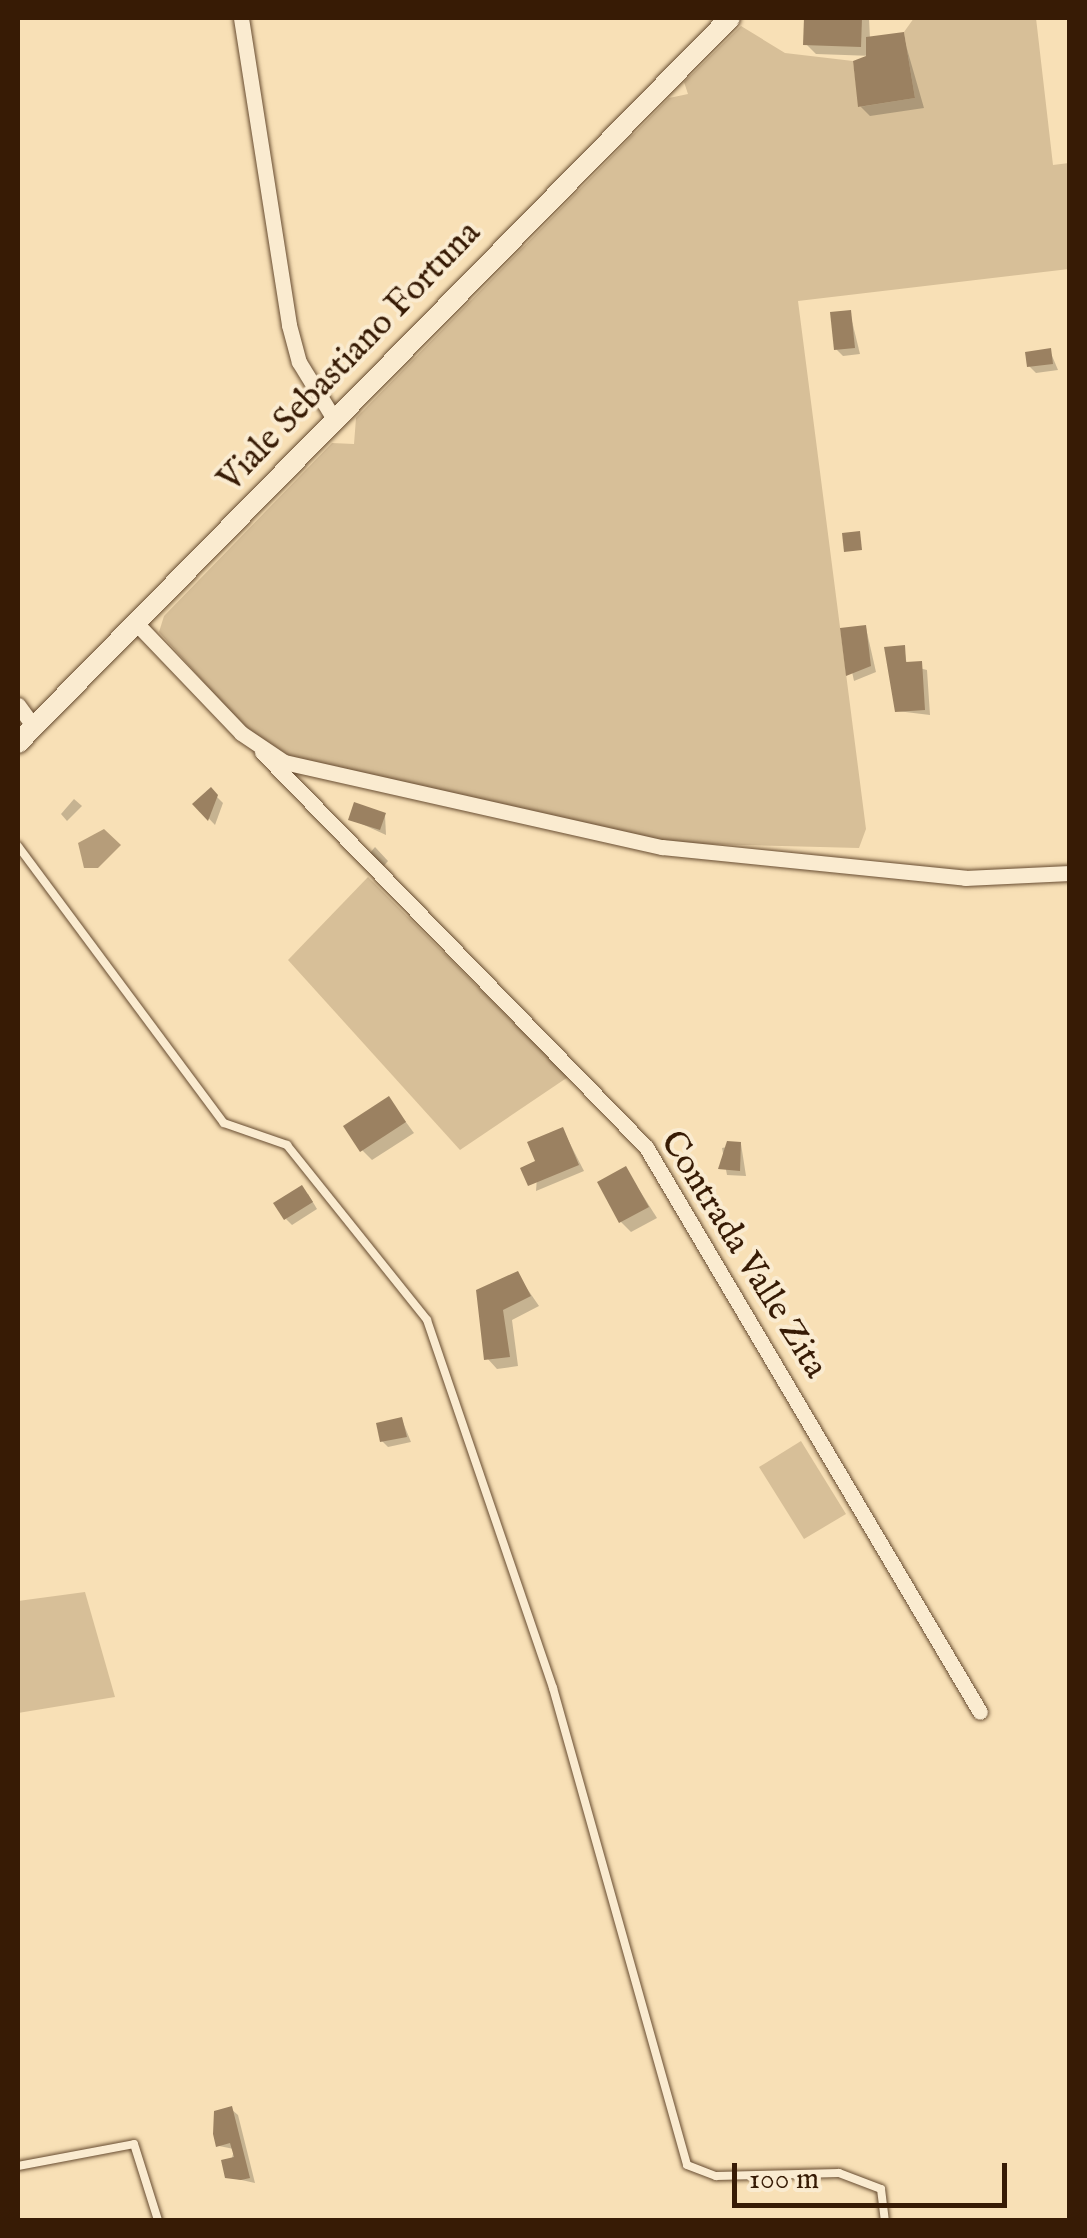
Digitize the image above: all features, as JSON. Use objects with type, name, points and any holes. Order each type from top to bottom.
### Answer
[{"type":"street","points":[[240,18],[290,324],[299,362],[334,419]]},
{"type":"street","name":"Viale Sebastiano Fortuna","points":[[18,743],[730,18]]},
{"type":"street","name":"Contrada Valle Zita","points":[[136,622],[646,1147],[980,1712]]},
{"type":"street","points":[[18,705],[34,728]]},
{"type":"street","points":[[262,752],[662,848],[965,878],[1070,874]]},
{"type":"lane","points":[[18,846],[224,1123],[286,1146],[427,1320],[554,1688],[687,2165],[716,2176],[838,2172],[881,2189],[885,2220]]},
{"type":"lane","points":[[18,2166],[134,2144],[158,2220]]},
{"type":"shaded area","points":[[914,18],[1036,18],[1053,165],[1069,163],[1069,269],[798,301],[866,829],[859,848],[665,843],[279,754],[252,736],[159,632],[164,616],[332,443],[354,444],[356,418],[669,98],[688,94],[684,82],[741,26],[785,53],[853,61],[859,107],[915,98],[904,32]]},
{"type":"shaded area","points":[[104,829],[121,845],[98,868],[84,868],[78,843]]},
{"type":"shaded area","points":[[368,877],[568,1077],[460,1150],[288,960]]},
{"type":"shaded area","points":[[801,1441],[846,1514],[804,1539],[759,1467]]},
{"type":"shaded area","points":[[85,1592],[115,1697],[18,1713],[18,1601]]},
{"type":"building","points":[[804,18],[862,18],[861,47],[803,45]]},
{"type":"building","points":[[904,32],[915,98],[858,107],[853,61],[866,56],[866,37]]},
{"type":"building","points":[[851,310],[855,348],[834,350],[830,312]]},
{"type":"building","points":[[1051,348],[1053,364],[1027,367],[1025,352]]},
{"type":"building","points":[[860,531],[862,550],[844,552],[842,533]]},
{"type":"building","points":[[866,625],[871,666],[846,676],[840,628]]},
{"type":"building","points":[[905,645],[906,662],[922,661],[925,710],[895,712],[884,647]]},
{"type":"building","points":[[211,787],[218,795],[208,821],[192,804]]},
{"type":"building","points":[[354,802],[386,813],[380,830],[348,820]]},
{"type":"building","points":[[389,1096],[406,1122],[360,1152],[343,1126]]},
{"type":"building","points":[[563,1127],[579,1165],[528,1186],[520,1168],[535,1161],[527,1142]]},
{"type":"building","points":[[727,1141],[741,1142],[740,1171],[718,1169]]},
{"type":"building","points":[[626,1166],[649,1207],[619,1223],[597,1182]]},
{"type":"building","points":[[302,1185],[313,1202],[284,1220],[273,1203]]},
{"type":"building","points":[[518,1271],[531,1296],[503,1310],[510,1357],[484,1360],[476,1290]]},
{"type":"building","points":[[402,1417],[407,1437],[380,1442],[376,1423]]},
{"type":"building","points":[[232,2106],[250,2178],[241,2180],[225,2178],[221,2160],[234,2157],[230,2143],[216,2147],[213,2134],[214,2111]]}]
